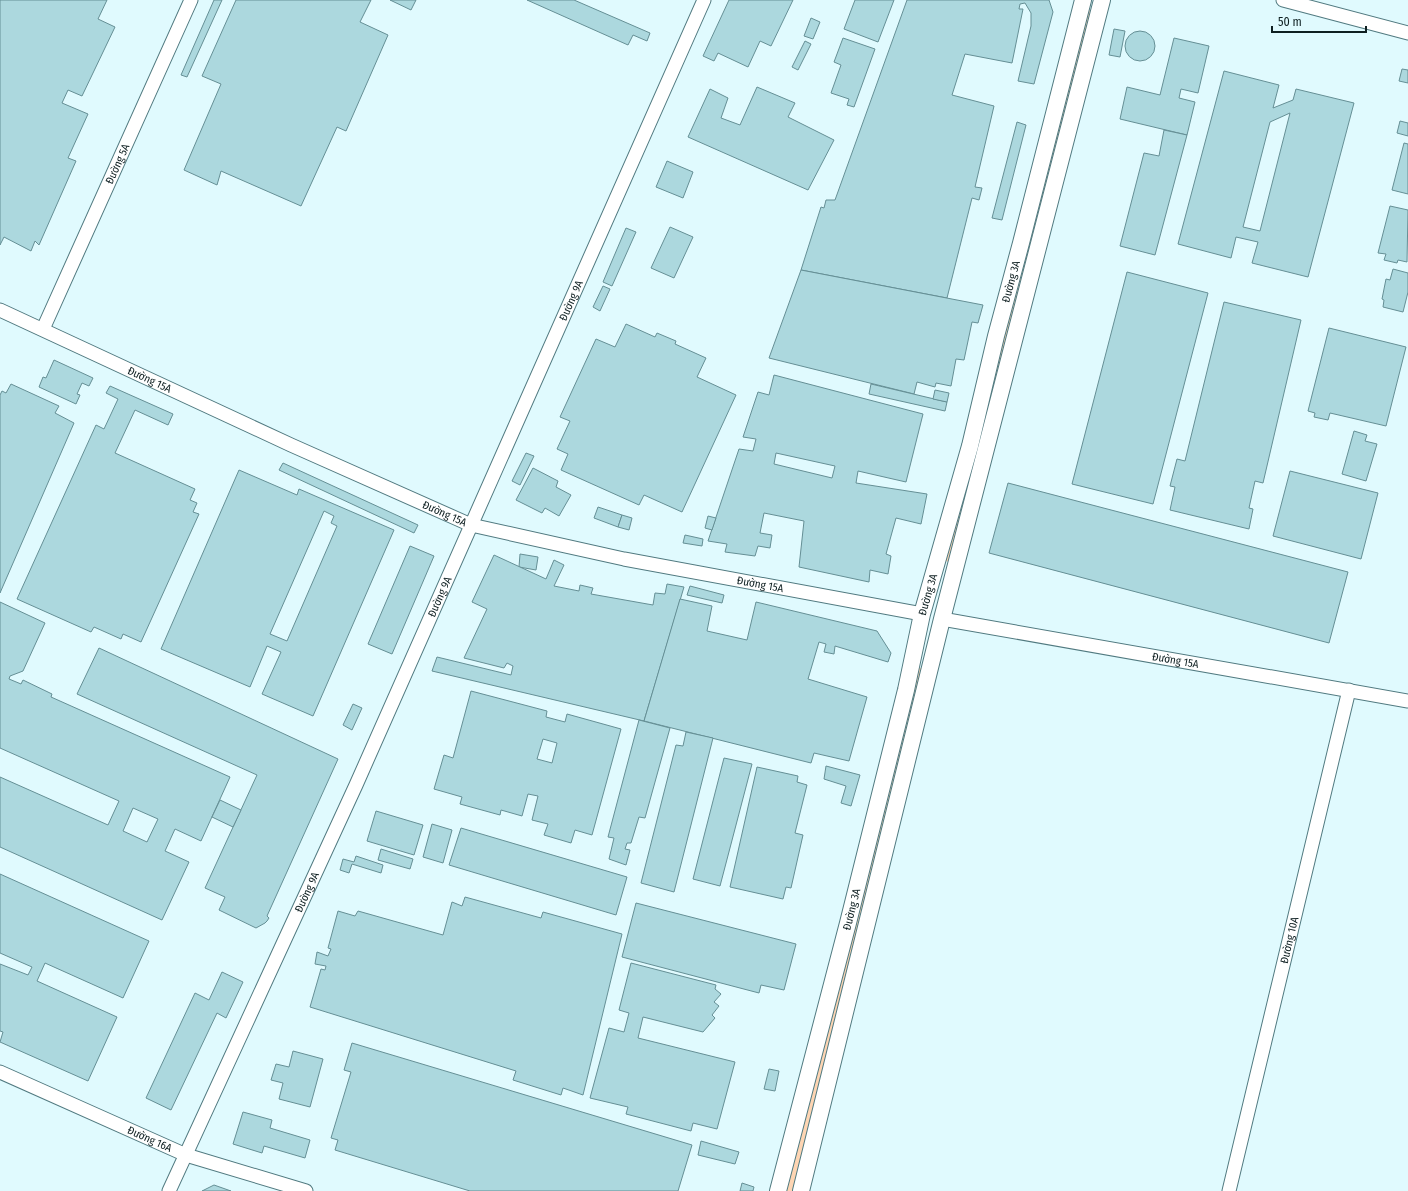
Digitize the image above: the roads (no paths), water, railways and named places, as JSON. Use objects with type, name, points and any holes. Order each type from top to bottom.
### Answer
[{"type":"street","name":"Đường 5A","points":[[43,329],[192,0]]},
{"type":"street","name":"Đường 9A","points":[[169,1191],[356,785],[704,0]]},
{"type":"street","name":"Đường 3A","points":[[778,1191],[848,923],[906,690],[922,614],[970,446],[996,336],[1083,0]]},
{"type":"street","name":"Đường 3A","points":[[801,1191],[942,619],[1102,0]]},
{"type":"street","points":[[1283,0],[1408,33]]},
{"type":"street","name":"Đường 15A","points":[[0,310],[291,445],[471,525],[624,559],[922,614]]},
{"type":"street","points":[[922,614],[942,619]]},
{"type":"street","name":"Đường 15A","points":[[942,619],[1408,701]]},
{"type":"street","name":"Đường 10A","points":[[1229,1191],[1349,690]]},
{"type":"street","name":"Đường 16A","points":[[0,1072],[186,1155],[306,1191]]}]
